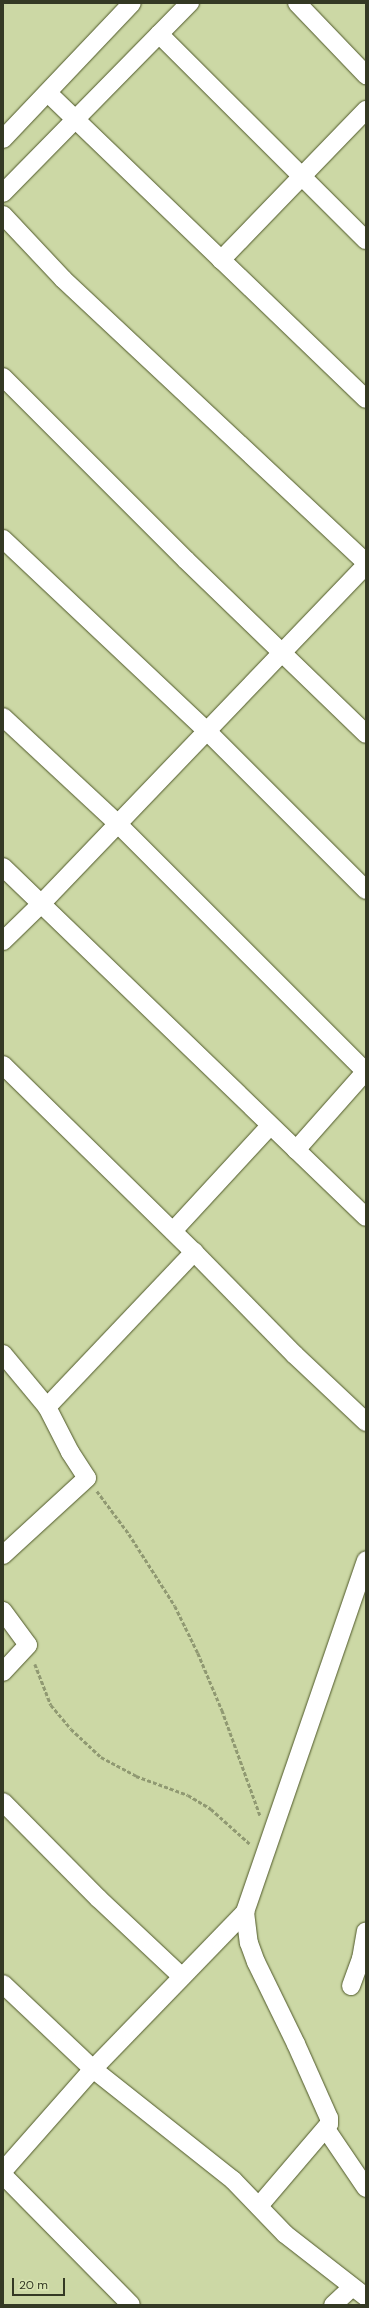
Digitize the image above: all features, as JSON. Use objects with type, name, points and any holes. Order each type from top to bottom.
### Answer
[{"type":"street","points":[[6,132],[48,93],[132,3]]},
{"type":"street","points":[[3,193],[190,3]]},
{"type":"street","points":[[297,3],[366,75]]},
{"type":"street","points":[[159,34],[366,240]]},
{"type":"street","points":[[48,93],[366,400]]},
{"type":"street","points":[[221,260],[366,110]]},
{"type":"street","points":[[3,215],[63,279],[366,564],[41,904],[3,941]]},
{"type":"street","points":[[3,377],[186,560],[283,652],[366,734]]},
{"type":"street","points":[[3,539],[207,731],[366,890]]},
{"type":"street","points":[[3,717],[117,823],[366,1071],[296,1150]]},
{"type":"street","points":[[3,866],[270,1126],[366,1217]]},
{"type":"street","points":[[3,1065],[173,1231],[295,1355],[366,1422]]},
{"type":"street","points":[[173,1231],[270,1126]]},
{"type":"street","points":[[47,1407],[194,1252]]},
{"type":"street","points":[[3,1354],[47,1407],[70,1452],[87,1478],[3,1555]]},
{"type":"street","points":[[3,2171],[93,2069],[181,1976],[245,1912],[268,1850],[366,1560]]},
{"type":"street","points":[[3,1611],[28,1645],[3,1672]]},
{"type":"street","points":[[3,1802],[98,1898],[181,1976]]},
{"type":"street","points":[[245,1912],[249,1943],[256,1962],[296,2044],[329,2118],[329,2124],[326,2129],[259,2206]]},
{"type":"street","points":[[351,1986],[361,1959],[366,1931]]},
{"type":"street","points":[[3,1984],[93,2069],[234,2180],[285,2234],[359,2292],[333,2305]]},
{"type":"street","points":[[326,2129],[366,2188]]},
{"type":"street","points":[[3,2175],[131,2305]]},
{"type":"path","points":[[87,1478],[129,1534],[175,1606],[198,1653],[222,1710],[268,1850]]},
{"type":"path","points":[[28,1645],[51,1705],[71,1729],[101,1757],[136,1776],[188,1795],[211,1809],[268,1850]]}]
